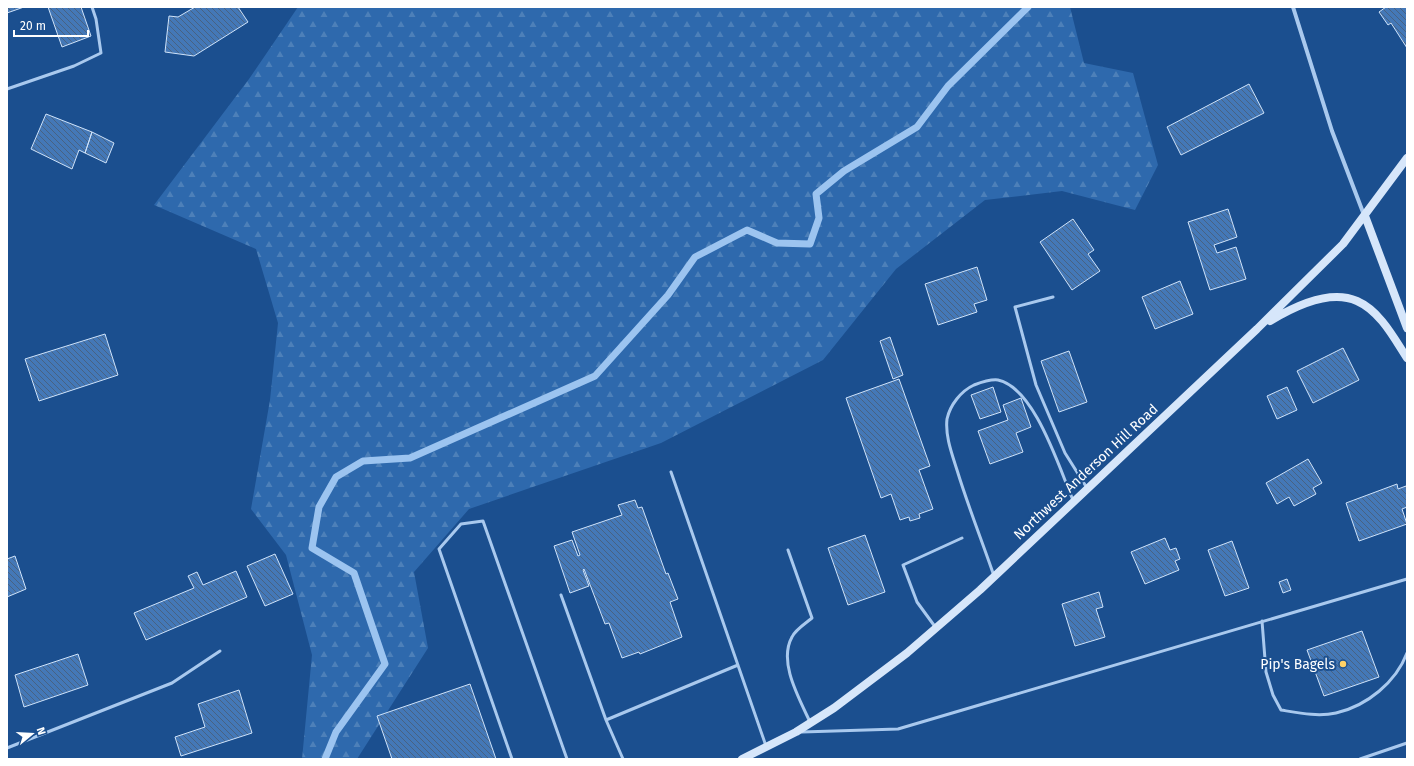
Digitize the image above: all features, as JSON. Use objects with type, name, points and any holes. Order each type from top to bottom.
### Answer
[{"type":"main road","name":"Northwest Anderson Hill Road","points":[[742,759],[751,757],[766,747],[796,732],[868,683],[936,628],[994,576],[1257,329],[1343,244],[1407,158]]},
{"type":"main road","points":[[1365,216],[1407,328]]},
{"type":"main road","points":[[1257,329],[1280,315],[1320,300],[1338,297],[1357,301],[1375,314],[1388,329],[1407,358]]},
{"type":"street","points":[[1293,7],[1332,131],[1365,216]]},
{"type":"lane","points":[[7,89],[74,66],[102,53],[96,19],[92,7]]},
{"type":"lane","points":[[1053,297],[1016,307],[1036,385],[1065,453],[1087,488]]},
{"type":"lane","points":[[994,576],[948,442],[947,419],[955,400],[959,396],[968,388],[985,381],[998,380],[1017,390],[1029,402],[1040,422],[1073,501]]},
{"type":"lane","points":[[670,472],[766,747]]},
{"type":"lane","points":[[512,759],[439,549],[461,524],[483,520],[567,759]]},
{"type":"lane","points":[[936,628],[917,602],[903,565],[962,538]]},
{"type":"lane","points":[[788,550],[812,618],[792,636],[787,653],[791,681],[810,723]]},
{"type":"lane","points":[[796,732],[898,729],[1407,579]]},
{"type":"lane","points":[[561,595],[606,720],[623,759]]},
{"type":"lane","points":[[1262,621],[1266,672],[1273,695],[1281,710],[1312,714],[1337,713],[1368,700],[1392,679],[1407,653]]},
{"type":"lane","points":[[7,748],[172,683],[220,651]]},
{"type":"lane","points":[[606,720],[738,665]]},
{"type":"lane","points":[[1360,759],[1407,743]]},
{"type":"green space","points":[[298,7],[1070,7],[1084,63],[1133,73],[1158,165],[1135,210],[1062,191],[985,200],[896,269],[823,360],[661,443],[469,509],[414,572],[428,648],[357,759],[302,759],[312,655],[286,555],[251,509],[270,400],[278,323],[256,249],[154,205],[249,79]]},
{"type":"building","points":[[7,7],[24,7],[7,13]]},
{"type":"building","points":[[48,7],[81,7],[91,36],[62,47]]},
{"type":"building","points":[[195,7],[238,7],[248,22],[194,56],[165,52],[169,16],[178,17]]},
{"type":"building","points":[[1386,7],[1407,7],[1407,48],[1391,23],[1388,25],[1379,12]]},
{"type":"building","points":[[1249,84],[1264,113],[1181,155],[1167,127]]},
{"type":"building","points":[[46,114],[92,132],[85,153],[79,150],[72,169],[31,149]]},
{"type":"building","points":[[92,132],[114,143],[106,163],[85,153]]},
{"type":"building","points":[[1228,209],[1237,237],[1214,245],[1217,253],[1236,247],[1246,279],[1210,290],[1188,222]]},
{"type":"building","points":[[1073,219],[1094,250],[1088,254],[1100,271],[1072,290],[1040,242]]},
{"type":"building","points":[[977,267],[987,300],[974,304],[977,312],[938,325],[925,284]]},
{"type":"building","points":[[1180,281],[1193,314],[1155,329],[1142,297]]},
{"type":"building","points":[[105,334],[118,375],[39,401],[25,359]]},
{"type":"building","points":[[890,337],[903,375],[893,379],[880,341]]},
{"type":"building","points":[[1343,348],[1359,380],[1313,403],[1297,371]]},
{"type":"building","points":[[1069,351],[1087,402],[1059,412],[1041,361]]},
{"type":"building","points":[[899,379],[930,466],[919,470],[933,509],[919,514],[920,518],[910,521],[909,517],[900,520],[891,494],[881,498],[846,398]]},
{"type":"building","points":[[993,387],[1001,412],[980,419],[971,395]]},
{"type":"building","points":[[1287,387],[1297,410],[1277,419],[1267,396]]},
{"type":"building","points":[[1021,398],[1031,427],[1016,433],[1023,452],[990,464],[978,431],[1008,420],[1003,405]]},
{"type":"building","points":[[1308,459],[1322,483],[1313,488],[1316,494],[1294,506],[1289,497],[1277,504],[1266,483]]},
{"type":"building","points":[[1397,484],[1398,489],[1406,486],[1407,490],[1407,507],[1402,509],[1407,524],[1359,541],[1346,503]]},
{"type":"building","points":[[635,500],[638,508],[642,507],[666,574],[668,573],[678,599],[670,602],[682,637],[640,654],[639,652],[622,658],[609,623],[605,624],[584,569],[583,570],[589,586],[570,593],[554,546],[572,540],[578,556],[580,555],[572,532],[622,515],[618,505]]},
{"type":"building","points":[[865,535],[885,592],[848,605],[828,548]]},
{"type":"building","points":[[1165,538],[1170,550],[1176,548],[1180,559],[1175,561],[1179,570],[1145,584],[1131,552]]},
{"type":"building","points":[[1232,541],[1249,588],[1225,596],[1208,550]]},
{"type":"building","points":[[275,554],[293,594],[265,606],[247,566]]},
{"type":"building","points":[[15,556],[26,589],[7,597],[7,559]]},
{"type":"building","points":[[236,571],[247,597],[146,640],[134,613],[194,588],[188,576],[197,572],[203,585]]},
{"type":"building","points":[[1287,579],[1291,590],[1283,593],[1279,582]]},
{"type":"building","points":[[1099,592],[1103,607],[1096,609],[1105,637],[1075,646],[1062,604]]},
{"type":"building","name":"Pip's Bagels","points":[[1362,631],[1379,677],[1324,696],[1307,650]]},
{"type":"building","points":[[78,654],[88,685],[24,707],[15,675]]},
{"type":"building","points":[[470,684],[496,759],[392,759],[377,716]]},
{"type":"building","points":[[239,690],[252,733],[181,756],[175,737],[205,727],[198,704]]},
{"type":"waterway","points":[[325,759],[336,732],[385,664],[354,573],[312,548],[319,507],[336,477],[363,461],[410,458],[595,376],[668,295],[695,257],[747,230],[777,243],[810,244],[819,218],[816,194],[844,171],[917,127],[948,86],[1028,7]]},
{"type":"place","name":"Pip's Bagels","points":[[1343,664]]}]
